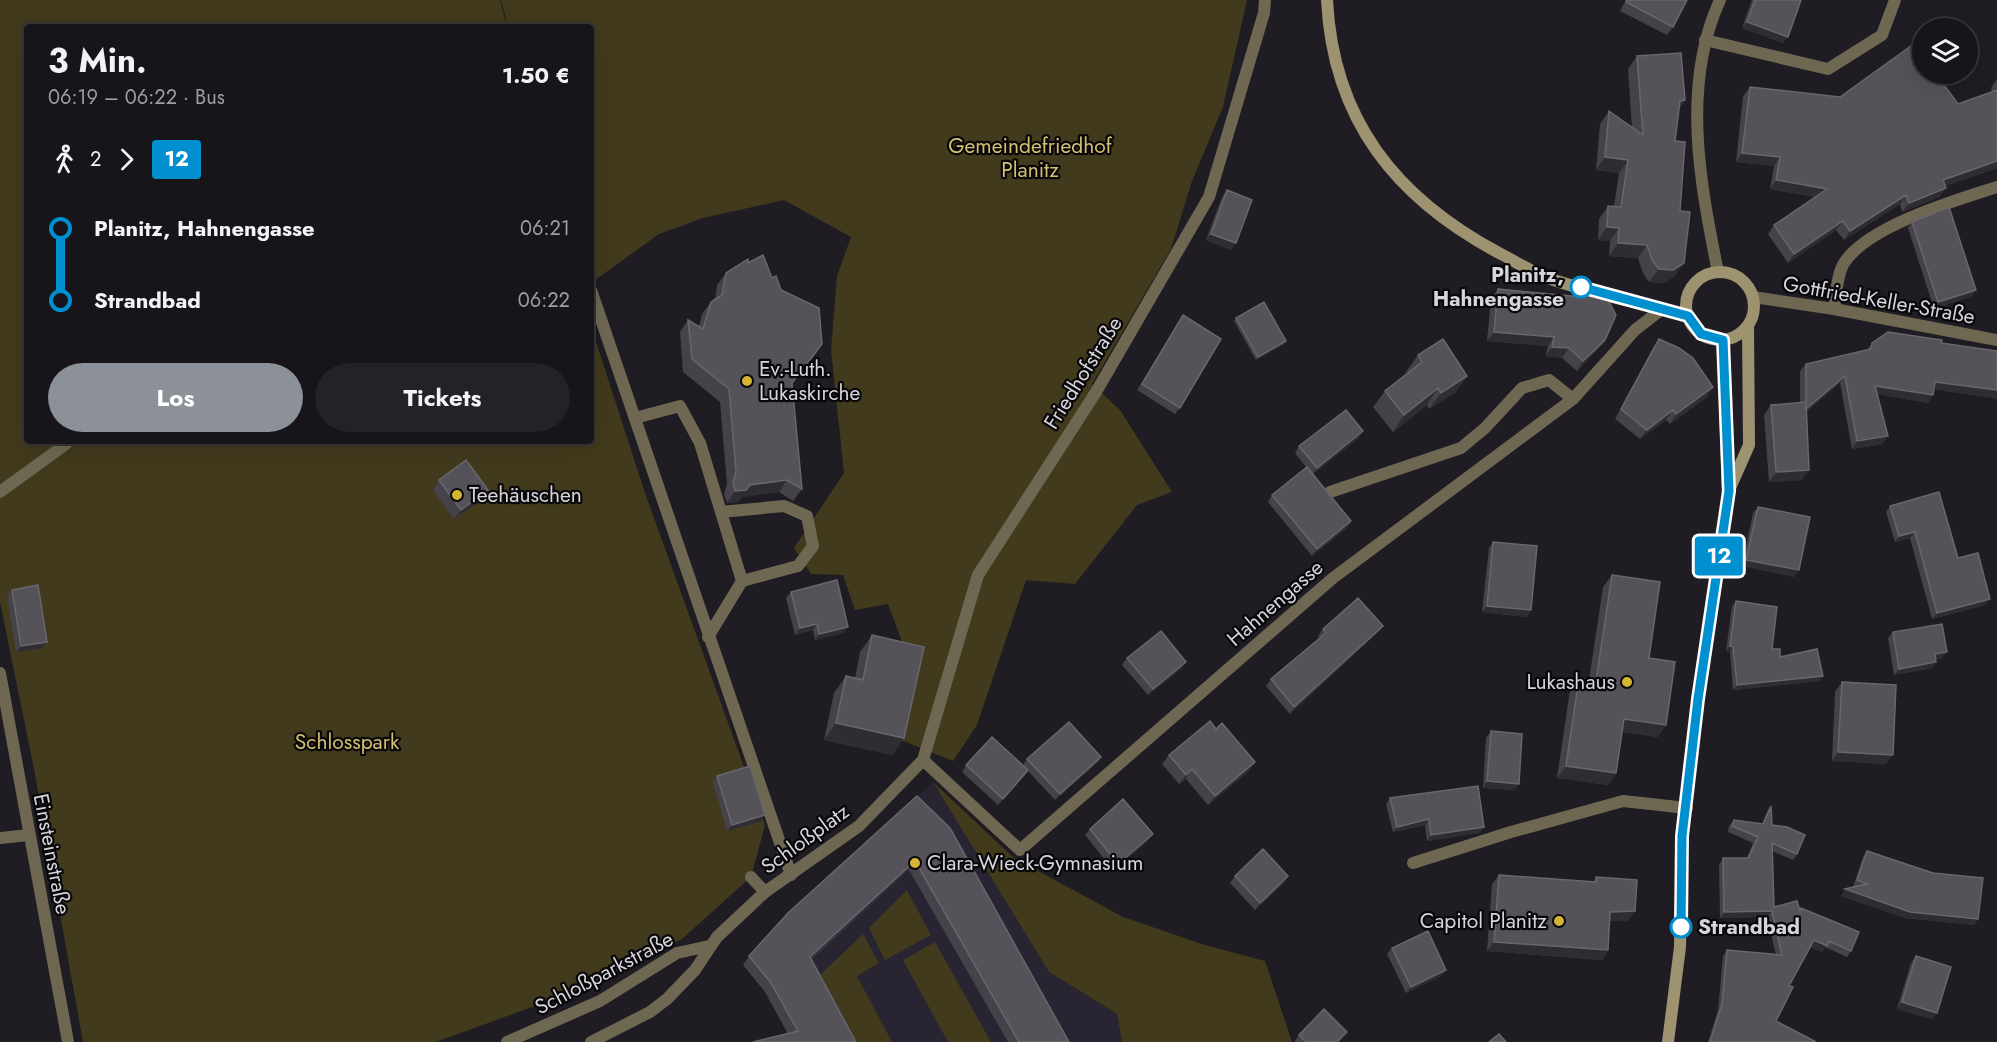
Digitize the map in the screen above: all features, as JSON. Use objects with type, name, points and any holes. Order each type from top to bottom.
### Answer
[{"type":"main road","points":[[1327,0],[1328,31],[1344,93],[1372,147],[1418,199],[1470,237],[1546,278],[1688,316]]},
{"type":"main road","points":[[1729,491],[1749,445],[1748,326],[1754,312],[1753,297],[1740,278],[1718,272],[1708,274],[1692,287],[1686,306],[1688,316],[1701,334],[1723,340],[1737,336],[1748,326]]},
{"type":"main road","points":[[1668,1042],[1680,947],[1682,836],[1698,699],[1729,491],[1723,340]]},
{"type":"street","name":"Friedhofstraße","points":[[923,760],[978,575],[1101,382],[1209,197],[1264,13],[1265,0]]},
{"type":"street","points":[[1718,272],[1700,161],[1698,78],[1705,40],[1720,0]]},
{"type":"street","points":[[1705,40],[1828,69],[1882,35],[1895,0]]},
{"type":"street","points":[[1834,309],[1843,264],[1871,238],[1913,217],[1997,187]]},
{"type":"street","name":"Gottfried-Keller-Straße","points":[[1753,297],[1834,309],[1997,340]]},
{"type":"street","points":[[594,299],[791,875]]},
{"type":"street","name":"Hahnengasse","points":[[923,760],[1020,850],[1333,578],[1573,399],[1635,330],[1662,309]]},
{"type":"street","points":[[1330,492],[1461,448],[1485,428],[1522,388],[1549,380],[1573,399]]},
{"type":"street","points":[[635,418],[680,406],[700,443],[742,581]]},
{"type":"street","points":[[0,492],[66,444]]},
{"type":"street","points":[[708,637],[742,581],[798,566],[813,546],[807,516],[784,506],[721,512]]},
{"type":"street","name":"Einsteinstraße","points":[[0,673],[68,1042]]},
{"type":"street","name":"Schloßplatz","points":[[709,946],[765,892],[859,826],[923,760]]},
{"type":"street","points":[[1413,863],[1511,832],[1623,801],[1687,808]]},
{"type":"street","points":[[0,838],[29,835]]},
{"type":"street","points":[[751,877],[765,892]]},
{"type":"street","name":"Schloßparkstraße","points":[[507,1042],[600,1001],[677,953],[709,946]]},
{"type":"street","name":"Schloßparkstraße","points":[[591,1042],[650,1012],[667,999],[695,970],[709,946]]},
{"type":"shaded area","name":"Clara-Wieck-Gymnasium","points":[[933,782],[1049,972],[1117,1014],[1122,1042],[793,1042],[765,992],[743,965]]},
{"type":"green space","name":"Schlosspark","points":[[0,0],[500,0],[506,24],[24,24],[24,444],[594,444],[594,335],[645,493],[765,825],[751,877],[682,939],[579,990],[436,1042],[83,1042],[34,769],[0,602]]},
{"type":"green space","name":"Gemeindefriedhof Planitz","points":[[501,0],[1247,0],[1223,107],[1192,181],[1171,249],[1092,384],[1120,410],[1172,492],[1137,505],[1075,584],[1026,580],[977,725],[953,761],[901,740],[905,650],[888,604],[855,610],[843,575],[811,574],[794,548],[844,473],[831,350],[837,276],[851,237],[784,200],[703,218],[659,234],[594,281],[594,24],[507,24]]},
{"type":"green space","points":[[933,782],[1014,858],[1123,917],[1205,945],[1265,961],[1292,1042],[1122,1042],[1117,1014],[1049,972]]},
{"type":"green space","points":[[907,890],[931,935],[885,960],[869,928]]},
{"type":"green space","points":[[863,934],[879,963],[857,976],[892,1042],[857,1042],[820,975]]},
{"type":"green space","points":[[935,942],[991,1042],[948,1042],[903,960]]},
{"type":"building","points":[[1627,0],[1687,0],[1673,27],[1626,2]]},
{"type":"building","points":[[1755,0],[1801,0],[1788,37],[1747,22]]},
{"type":"building","points":[[1912,45],[1912,84],[1943,84],[1958,104],[1997,90],[1997,161],[1943,180],[1946,188],[1909,203],[1906,195],[1850,231],[1843,221],[1794,254],[1774,225],[1827,189],[1776,180],[1780,157],[1742,153],[1750,87],[1840,97]]},
{"type":"building","points":[[1681,53],[1685,100],[1680,101],[1675,141],[1685,142],[1680,211],[1690,212],[1684,263],[1673,270],[1659,269],[1652,260],[1647,245],[1618,243],[1619,228],[1607,227],[1608,206],[1621,207],[1628,160],[1605,157],[1609,111],[1643,135],[1637,56]]},
{"type":"building","points":[[1227,190],[1252,200],[1236,243],[1211,234]]},
{"type":"building","points":[[1949,207],[1976,290],[1938,302],[1912,222]]},
{"type":"building","name":"Ev.-Luth. Lukaskirche","points":[[763,255],[772,278],[776,276],[781,290],[819,308],[822,344],[792,383],[802,489],[787,480],[750,485],[746,490],[735,491],[733,482],[736,472],[729,389],[692,359],[688,320],[703,329],[711,302],[722,295],[726,273],[748,259],[748,263]]},
{"type":"building","points":[[1498,289],[1582,297],[1587,294],[1607,298],[1616,315],[1605,340],[1583,361],[1569,348],[1552,347],[1554,337],[1494,332]]},
{"type":"building","points":[[1264,302],[1286,341],[1258,357],[1236,318]]},
{"type":"building","points":[[1183,315],[1221,339],[1180,408],[1142,384]]},
{"type":"building","points":[[1888,332],[1997,351],[1997,390],[1935,382],[1933,395],[1875,386],[1888,436],[1857,441],[1845,376],[1806,409],[1806,364],[1871,349],[1872,343]]},
{"type":"building","points":[[1443,339],[1467,376],[1441,393],[1438,388],[1404,415],[1385,391],[1422,362],[1418,355]]},
{"type":"building","points":[[1659,339],[1679,348],[1693,358],[1713,387],[1676,414],[1673,410],[1647,430],[1621,409]]},
{"type":"building","points":[[1806,402],[1809,470],[1776,472],[1771,405]]},
{"type":"building","points":[[1346,410],[1363,431],[1317,468],[1299,446]]},
{"type":"building","points":[[466,460],[488,490],[461,510],[439,480]]},
{"type":"building","points":[[1307,467],[1351,521],[1317,549],[1272,495]]},
{"type":"building","points":[[1939,492],[1958,558],[1978,553],[1990,599],[1937,613],[1915,532],[1899,536],[1890,506]]},
{"type":"building","points":[[1758,507],[1810,517],[1799,570],[1746,560]]},
{"type":"building","points":[[1493,542],[1537,546],[1531,610],[1487,606]]},
{"type":"building","name":"Lukashaus","points":[[1612,575],[1660,582],[1649,658],[1675,662],[1666,725],[1624,719],[1616,773],[1566,766],[1579,678],[1596,681]]},
{"type":"building","points":[[837,580],[848,627],[819,634],[817,624],[800,628],[791,592]]},
{"type":"building","points":[[38,585],[47,642],[21,646],[12,590]]},
{"type":"building","points":[[1358,598],[1383,626],[1294,707],[1271,679],[1326,633],[1323,629]]},
{"type":"building","points":[[1736,601],[1777,607],[1772,649],[1780,649],[1780,657],[1817,649],[1823,676],[1737,685],[1733,647],[1730,646]]},
{"type":"building","points":[[1942,624],[1947,652],[1935,654],[1936,662],[1899,669],[1893,632]]},
{"type":"building","points":[[1161,631],[1186,662],[1153,689],[1127,658]]},
{"type":"building","points":[[872,635],[924,647],[904,738],[836,723],[846,676],[863,680]]},
{"type":"building","points":[[1842,682],[1896,685],[1893,755],[1838,752]]},
{"type":"building","points":[[1210,721],[1216,729],[1222,723],[1255,762],[1215,796],[1192,769],[1186,775],[1169,755]]},
{"type":"building","points":[[1069,722],[1101,757],[1060,794],[1027,759]]},
{"type":"building","points":[[1491,731],[1522,734],[1519,784],[1487,781]]},
{"type":"building","points":[[992,737],[1028,770],[1003,799],[966,765]]},
{"type":"building","points":[[750,766],[765,815],[732,825],[717,776]]},
{"type":"building","points":[[1478,786],[1484,827],[1431,835],[1429,819],[1397,827],[1390,798]]},
{"type":"building","points":[[917,796],[950,828],[1069,1042],[1019,1042],[915,861],[810,957],[856,1042],[753,1042],[798,1031],[771,983],[749,956],[788,913]]},
{"type":"building","points":[[1123,799],[1153,834],[1118,864],[1090,829]]},
{"type":"building","points":[[1771,806],[1772,825],[1787,827],[1805,835],[1797,854],[1772,843],[1774,907],[1797,901],[1800,911],[1801,908],[1859,932],[1851,951],[1829,941],[1827,946],[1814,940],[1789,986],[1793,987],[1776,1021],[1816,1042],[1710,1042],[1722,1004],[1727,950],[1782,955],[1772,911],[1724,912],[1723,858],[1748,858],[1758,837],[1732,826],[1734,820],[1763,824]]},
{"type":"building","points":[[1263,849],[1288,876],[1260,903],[1235,876]]},
{"type":"building","points":[[1867,851],[1933,873],[1983,878],[1978,919],[1910,912],[1845,889],[1867,884],[1857,880]]},
{"type":"building","name":"Capitol Planitz","points":[[1499,875],[1596,882],[1596,877],[1637,880],[1635,911],[1610,912],[1608,950],[1494,942]]},
{"type":"building","points":[[1428,931],[1446,970],[1411,987],[1392,948]]},
{"type":"building","points":[[1916,956],[1951,967],[1937,1013],[1902,1002]]},
{"type":"building","points":[[1324,1009],[1347,1032],[1337,1042],[1306,1042],[1299,1035]]},
{"type":"building","points":[[1499,1034],[1506,1042],[1489,1042]]},
{"type":"bus line","name":"12","points":[[1581,287],[1688,316],[1693,326],[1701,334],[1712,339],[1723,340],[1729,491],[1698,699],[1682,836],[1681,927]]},
{"type":"place","name":"Planitz, Hahnengasse","points":[[1581,287]]},
{"type":"place","name":"Ev.-Luth. Lukaskirche","points":[[747,381]]},
{"type":"place","name":"Teehäuschen","points":[[457,495]]},
{"type":"place","name":"Lukashaus","points":[[1627,682]]},
{"type":"place","name":"Clara-Wieck-Gymnasium","points":[[915,863]]},
{"type":"place","name":"Capitol Planitz","points":[[1559,921]]},
{"type":"place","name":"Strandbad","points":[[1681,927]]}]
